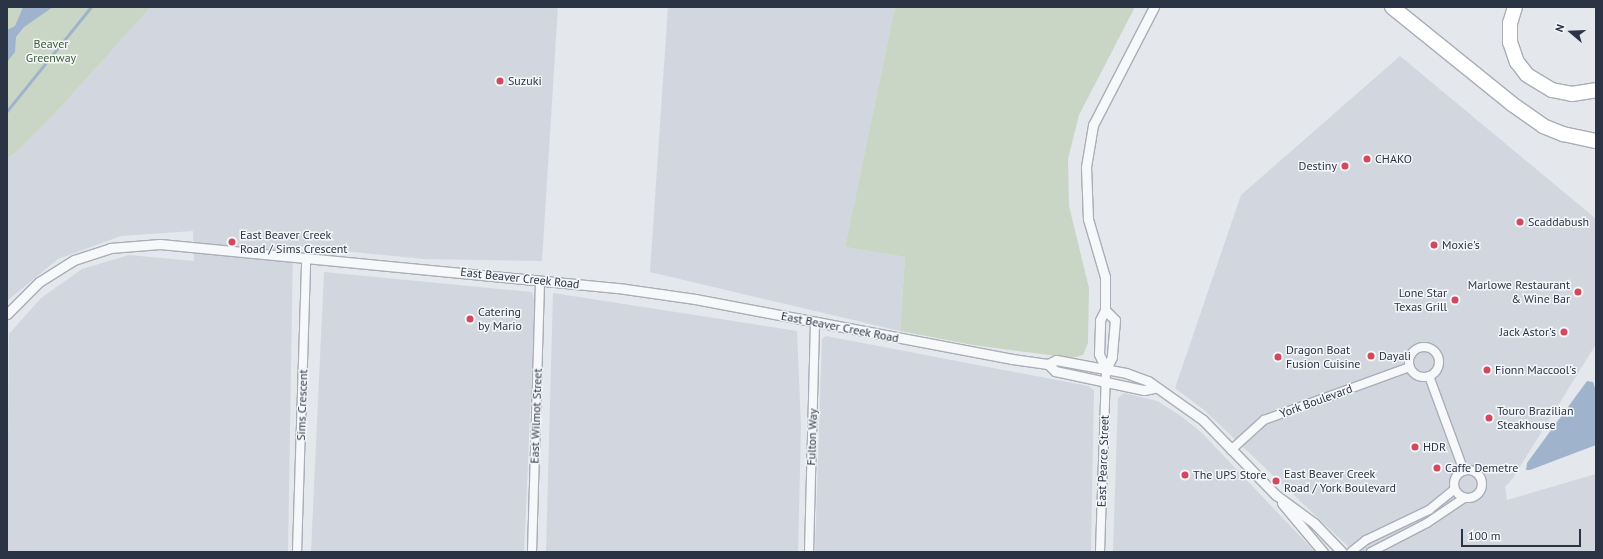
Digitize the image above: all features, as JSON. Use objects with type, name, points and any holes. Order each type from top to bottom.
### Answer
[{"type":"highway","points":[[1392,7],[1512,104],[1543,126],[1563,134],[1596,141]]},
{"type":"highway","points":[[1515,7],[1510,23],[1510,42],[1517,62],[1527,75],[1552,90],[1572,94],[1596,90]]},
{"type":"street","points":[[1106,369],[1099,354],[1100,320],[1105,310],[1104,268],[1088,219],[1086,168],[1093,126],[1154,7]]},
{"type":"street","name":"East Beaver Creek Road","points":[[7,314],[26,294],[56,270],[87,255],[110,248],[160,244],[670,295],[1048,364],[1055,371],[1144,390],[1154,388]]},
{"type":"street","name":"Sims Crescent","points":[[297,552],[306,259]]},
{"type":"street","name":"East Wilmot Street","points":[[532,552],[540,281]]},
{"type":"street","points":[[1105,310],[1115,320],[1112,357],[1106,369]]},
{"type":"street","name":"Fulton Way","points":[[809,552],[815,322]]},
{"type":"street","points":[[1421,347],[1430,348],[1436,353],[1439,362],[1436,371],[1429,376],[1420,376],[1410,367],[1410,360],[1414,351],[1421,347]]},
{"type":"street","name":"East Beaver Creek Road","points":[[1048,364],[1056,360],[1106,369],[1141,378],[1203,420],[1276,495],[1303,531],[1323,552]]},
{"type":"street","name":"York Boulevard","points":[[1231,450],[1264,420],[1410,367]]},
{"type":"street","name":"East Pearce Street","points":[[1100,552],[1106,369]]},
{"type":"street","points":[[1429,376],[1464,471]]},
{"type":"street","points":[[1351,552],[1366,540],[1429,510],[1455,489],[1456,477],[1464,471]]},
{"type":"street","points":[[1371,552],[1427,523],[1464,498],[1476,495],[1482,485],[1478,475],[1464,471]]},
{"type":"street","points":[[1455,489],[1464,498]]},
{"type":"street","name":"East Beaver Creek Road","points":[[1276,495],[1314,523],[1342,552]]},
{"type":"street","points":[[524,530],[532,530]]},
{"type":"shaded area","points":[[151,7],[558,7],[542,261],[424,259],[293,246],[288,552],[7,552],[9,334],[41,298],[82,269],[129,255],[194,261],[193,231],[121,236],[58,259],[7,301],[7,159],[18,151],[59,109]]},
{"type":"shaded area","points":[[668,7],[895,7],[845,247],[905,257],[900,331],[650,272]]},
{"type":"shaded area","points":[[1400,56],[1595,218],[1596,344],[1513,478],[1505,487],[1507,500],[1596,474],[1596,552],[1354,552],[1204,410],[1175,388],[1241,195]]},
{"type":"shaded area","points":[[324,272],[532,292],[535,304],[524,552],[311,552]]},
{"type":"shaded area","points":[[553,293],[797,331],[801,427],[798,552],[546,552]]},
{"type":"shaded area","points":[[826,336],[1088,386],[1094,390],[1091,552],[815,552],[822,339]]},
{"type":"shaded area","points":[[1124,393],[1157,401],[1181,416],[1203,434],[1315,552],[1113,552],[1118,398]]},
{"type":"green space","name":"Beaver Greenway","points":[[7,7],[151,7],[59,109],[18,151],[7,159]]},
{"type":"green space","points":[[895,7],[1135,7],[1079,115],[1068,159],[1069,206],[1089,288],[1088,343],[1083,355],[1072,358],[973,345],[900,331],[905,257],[845,247]]},
{"type":"water","points":[[23,7],[53,7],[24,27],[16,37],[15,52],[7,62],[7,30],[15,26]]},
{"type":"water","points":[[1587,381],[1593,382],[1596,391],[1596,445],[1530,470],[1526,470],[1527,463]]},
{"type":"waterway","points":[[7,111],[91,7]]},
{"type":"place","name":"Suzuki","points":[[500,81]]},
{"type":"place","name":"CHAKO","points":[[1367,159]]},
{"type":"place","name":"Destiny","points":[[1345,166]]},
{"type":"place","name":"Scaddabush","points":[[1520,222]]},
{"type":"place","name":"East Beaver Creek Road / Sims Crescent","points":[[232,242]]},
{"type":"place","name":"Moxie's","points":[[1434,245]]},
{"type":"place","name":"Marlowe Restaurant & Wine Bar","points":[[1578,292]]},
{"type":"place","name":"Lone Star Texas Grill","points":[[1455,300]]},
{"type":"place","name":"Catering by Mario","points":[[470,319]]},
{"type":"place","name":"Jack Astor's","points":[[1564,332]]},
{"type":"place","name":"Dayali","points":[[1371,356]]},
{"type":"place","name":"Dragon Boat Fusion Cuisine","points":[[1278,357]]},
{"type":"place","name":"Fionn Maccool's","points":[[1487,370]]},
{"type":"place","name":"Touro Brazilian Steakhouse","points":[[1489,418]]},
{"type":"place","name":"HDR","points":[[1415,447]]},
{"type":"place","name":"Caffe Demetre","points":[[1437,468]]},
{"type":"place","name":"The UPS Store","points":[[1185,475]]},
{"type":"place","name":"East Beaver Creek Road / York Boulevard","points":[[1276,481]]}]
